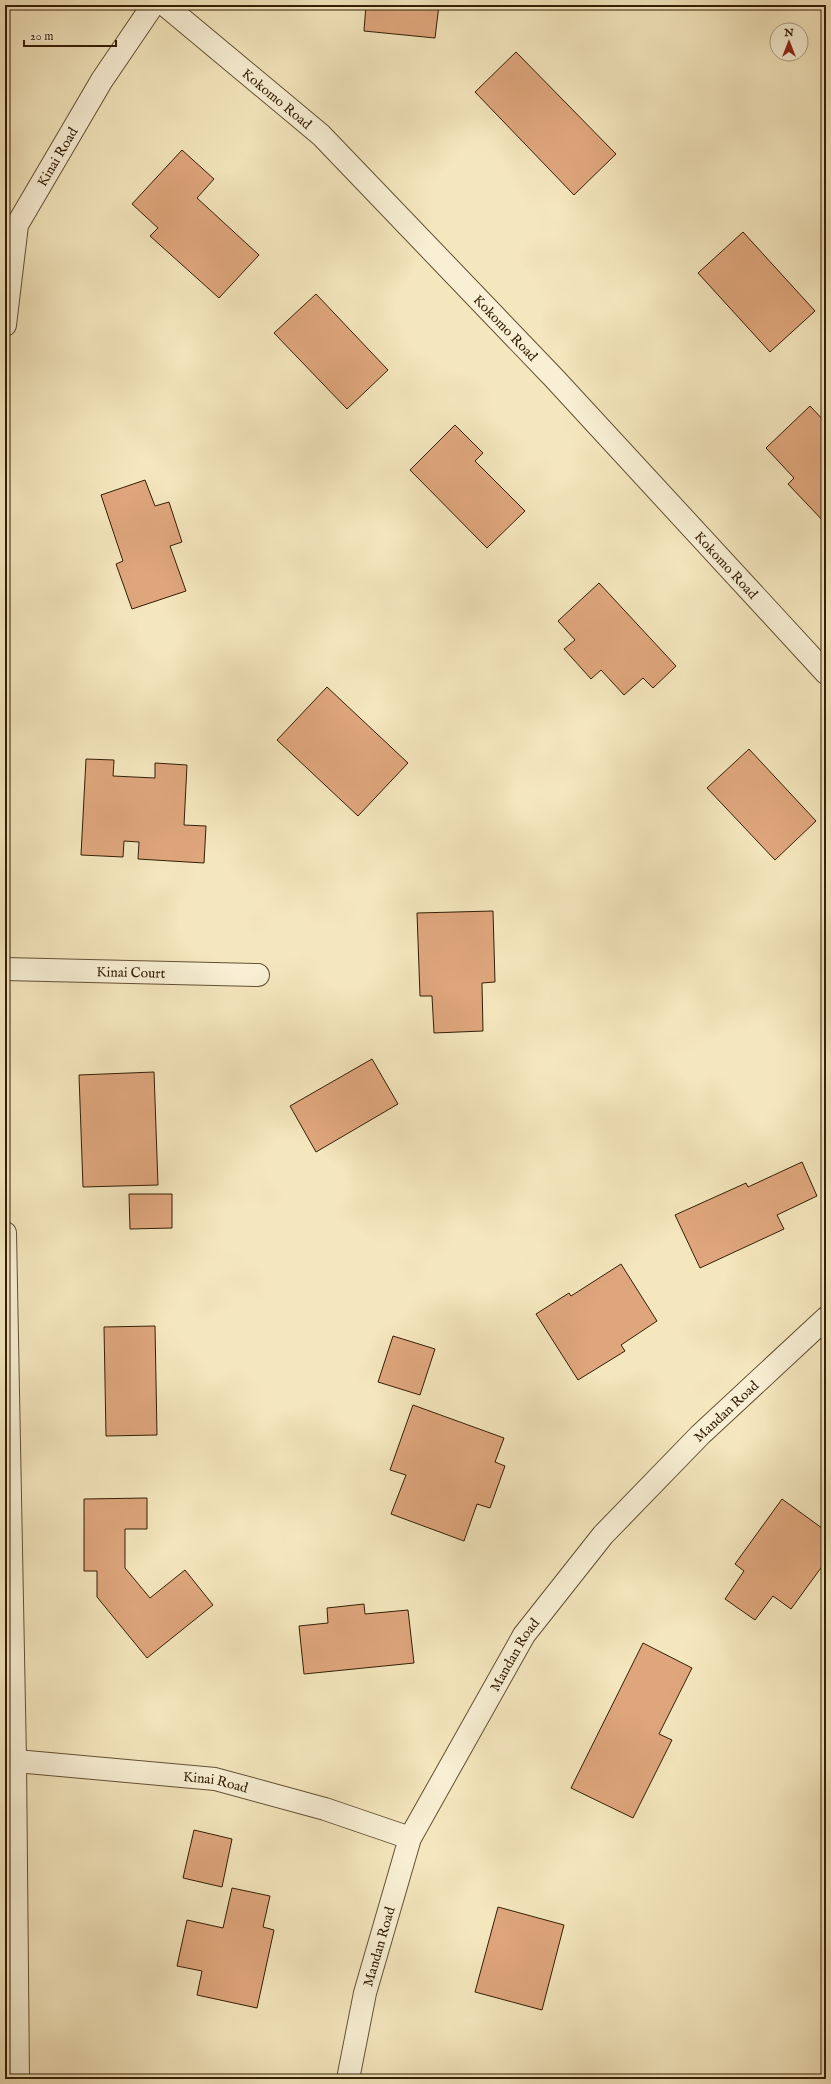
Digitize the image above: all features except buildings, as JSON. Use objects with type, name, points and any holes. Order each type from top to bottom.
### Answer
[{"type":"street","name":"Kinai Road","points":[[5,325],[17,225],[102,80],[153,5]]},
{"type":"street","name":"Kokomo Road","points":[[165,5],[321,135],[554,378],[826,673]]},
{"type":"street","name":"Kinai Court","points":[[5,969],[258,975]]},
{"type":"street","points":[[5,1233],[10,1760],[18,2079]]},
{"type":"street","name":"Mandan Road","points":[[348,2079],[365,1993],[410,1838],[524,1635],[603,1535],[700,1436],[826,1318]]},
{"type":"street","name":"Kinai Road","points":[[10,1760],[215,1779],[325,1809],[410,1838]]}]
